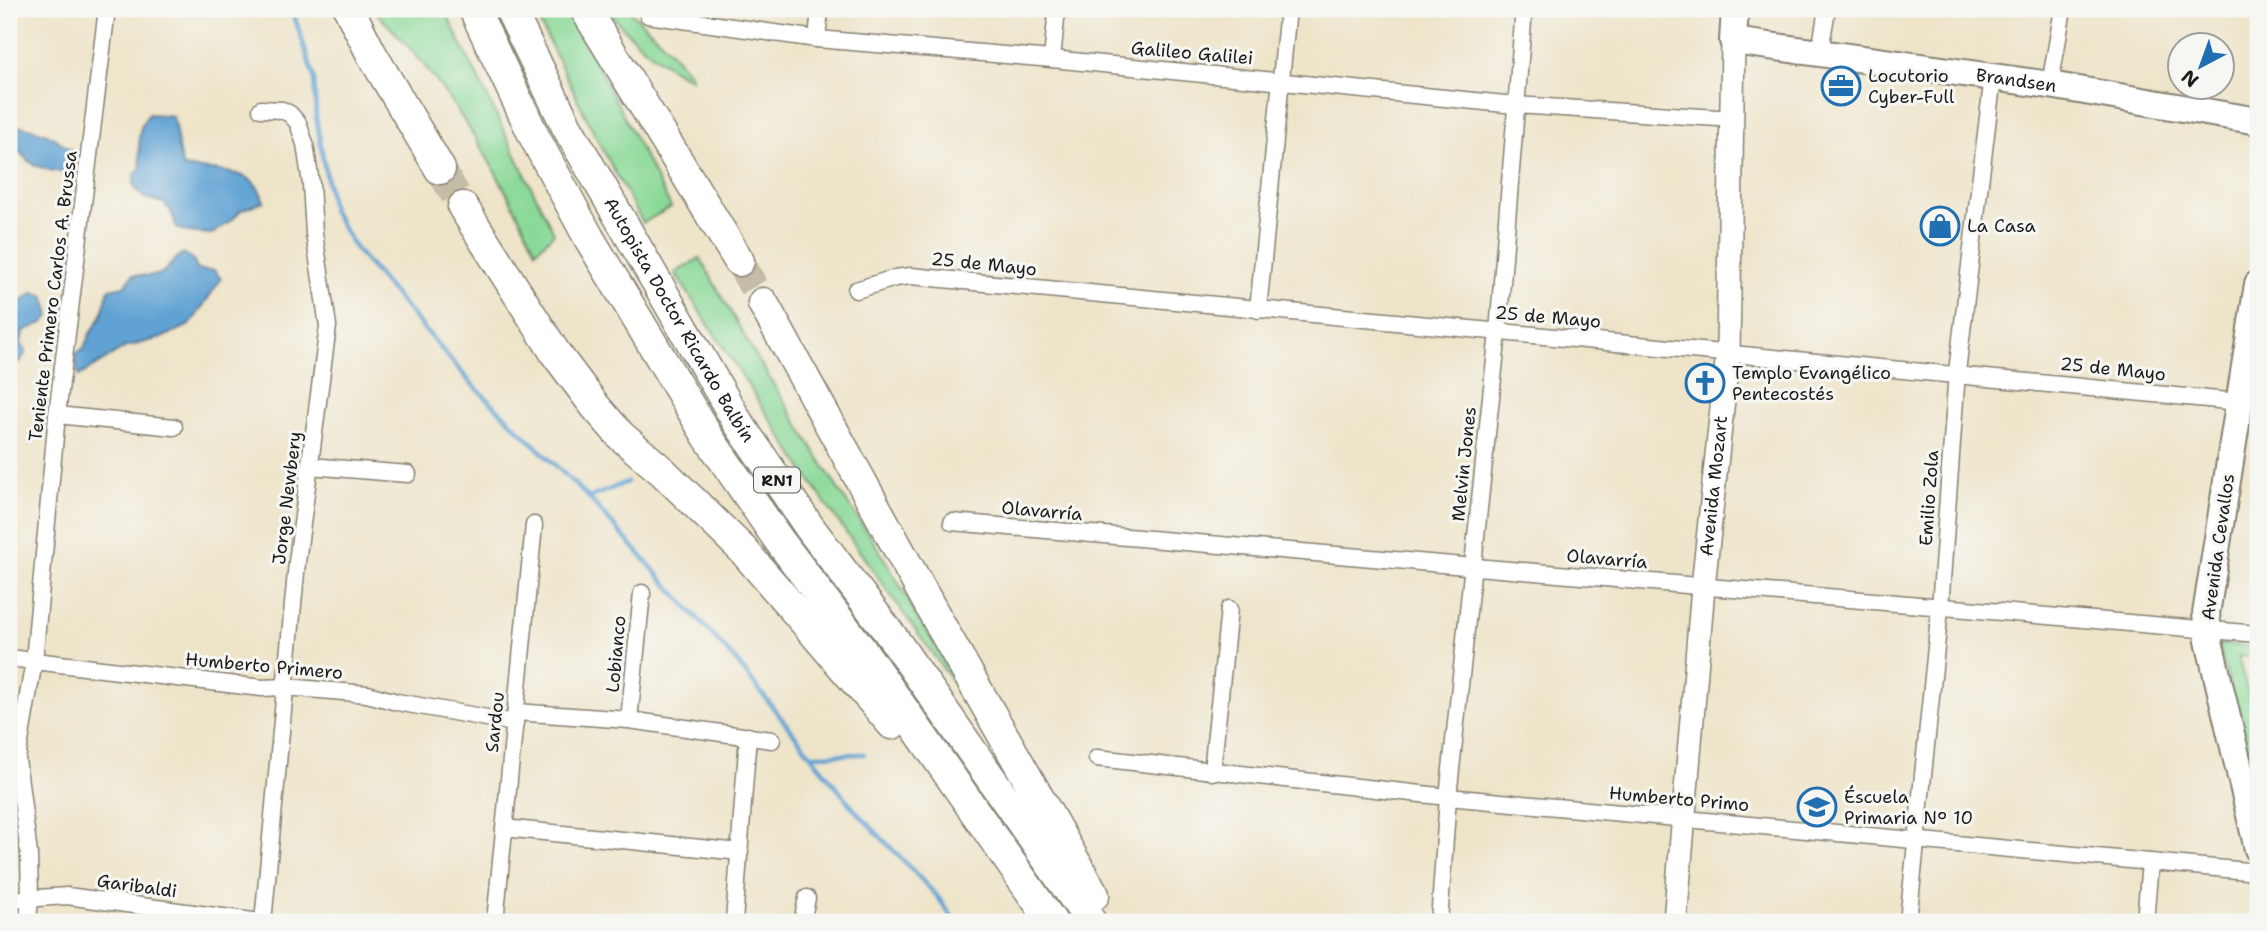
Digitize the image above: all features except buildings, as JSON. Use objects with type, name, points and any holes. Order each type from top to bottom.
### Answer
[{"type":"highway","points":[[349,9],[371,53],[440,169]]},
{"type":"highway","name":"Autopista Doctor Ricardo Balbín","points":[[474,9],[535,138],[577,216],[708,437],[1050,918]]},
{"type":"highway","name":"Autopista Doctor Ricardo Balbín","points":[[510,9],[567,127],[737,421],[810,527],[893,638],[1091,922]]},
{"type":"highway","points":[[585,9],[738,261]]},
{"type":"highway","points":[[463,207],[556,354],[595,406],[621,436],[663,472],[751,559],[847,669],[1050,918]]},
{"type":"highway","points":[[762,303],[1109,922]]},
{"type":"main road","name":"Avenida Mozart","points":[[1733,40],[1735,9]]},
{"type":"main road","name":"Brandsen","points":[[1733,40],[1993,76],[2258,121]]},
{"type":"main road","name":"Avenida Cevallos","points":[[2258,284],[2252,356],[2239,402],[2206,614],[2206,630],[2258,849]]},
{"type":"street","name":"Teniente Primero Carlos A. Brussa","points":[[28,922],[29,854],[17,759],[34,661],[57,415],[107,9]]},
{"type":"street","points":[[817,39],[820,9]]},
{"type":"street","points":[[1052,60],[1057,9]]},
{"type":"street","points":[[1258,310],[1288,9]]},
{"type":"street","name":"Melvin Jones","points":[[1439,922],[1448,797],[1498,332],[1524,9]]},
{"type":"street","points":[[1820,51],[1827,9]]},
{"type":"street","points":[[2050,85],[2063,9]]},
{"type":"street","name":"Galileo Galilei","points":[[648,15],[817,39],[1515,105],[1733,119]]},
{"type":"street","name":"Avenida Mozart","points":[[1675,922],[1703,587],[1728,352],[1733,40]]},
{"type":"street","name":"Emilio Zola","points":[[1909,922],[1940,608],[1957,372],[1993,76]]},
{"type":"street","name":"Jorge Newbery","points":[[261,109],[282,110],[298,123],[305,144],[314,233],[328,326],[285,687],[262,922]]},
{"type":"street","name":"25 de Mayo","points":[[856,290],[911,276],[1258,310],[1957,372],[2239,402]]},
{"type":"street","points":[[57,415],[174,427]]},
{"type":"street","points":[[310,466],[408,474]]},
{"type":"street","name":"Olavarría","points":[[952,522],[2258,634]]},
{"type":"street","name":"Sardou","points":[[495,922],[534,525]]},
{"type":"street","name":"Lobianco","points":[[629,720],[642,593]]},
{"type":"street","points":[[1212,772],[1229,609]]},
{"type":"street","name":"Humberto Primero","points":[[9,658],[262,688],[285,687],[367,694],[397,702],[515,718],[629,720],[772,740]]},
{"type":"street","points":[[734,922],[748,737]]},
{"type":"street","name":"Humberto Primo","points":[[1097,758],[1448,797],[2258,872]]},
{"type":"street","points":[[505,828],[740,852]]},
{"type":"street","points":[[2145,922],[2150,862]]},
{"type":"street","name":"Garibaldi","points":[[9,900],[67,896],[262,922]]},
{"type":"street","points":[[802,922],[807,898]]},
{"type":"green space","points":[[373,9],[444,9],[554,233],[536,251],[496,173],[450,99],[414,53]]},
{"type":"green space","points":[[533,9],[568,9],[671,207],[643,223],[599,143]]},
{"type":"green space","points":[[606,9],[628,9],[663,43],[690,74],[691,79],[666,65],[645,48]]},
{"type":"green space","points":[[700,258],[754,353],[880,551],[971,708],[823,500],[675,273]]},
{"type":"green space","points":[[2218,644],[2258,647],[2258,657],[2238,656],[2258,733],[2258,789]]},
{"type":"water","points":[[149,114],[172,116],[183,167],[243,176],[257,186],[264,201],[241,210],[212,234],[187,232],[177,228],[171,211],[164,203],[145,198],[134,187],[134,176],[141,168],[140,133]]},
{"type":"water","points":[[11,125],[40,131],[70,149],[79,156],[78,175],[38,167],[21,152],[9,159]]},
{"type":"water","points":[[183,253],[193,259],[197,270],[214,270],[221,279],[190,325],[161,338],[126,347],[79,376],[75,360],[77,352],[83,350],[101,317],[109,289],[124,286],[133,275],[159,274]]},
{"type":"water","points":[[33,293],[44,295],[50,315],[43,323],[23,331],[21,343],[26,352],[20,362],[9,365],[9,308]]},
{"type":"waterway","points":[[292,9],[314,77],[316,117],[332,210],[357,251],[470,382],[589,498],[736,661],[853,808],[937,896],[956,922]]},
{"type":"waterway","points":[[589,498],[627,482]]},
{"type":"waterway","points":[[811,755],[864,754]]},
{"type":"tunnel","points":[[440,169],[463,207]]},
{"type":"tunnel","points":[[739,261],[763,303]]},
{"type":"place","name":"Locutorio Cyber-Full","points":[[1841,86]]},
{"type":"place","name":"La Casa","points":[[1940,226]]},
{"type":"place","name":"Templo Evangélico Pentecostés","points":[[1705,383]]},
{"type":"place","name":"Éscuela Primaria N° 10","points":[[1817,807]]}]
